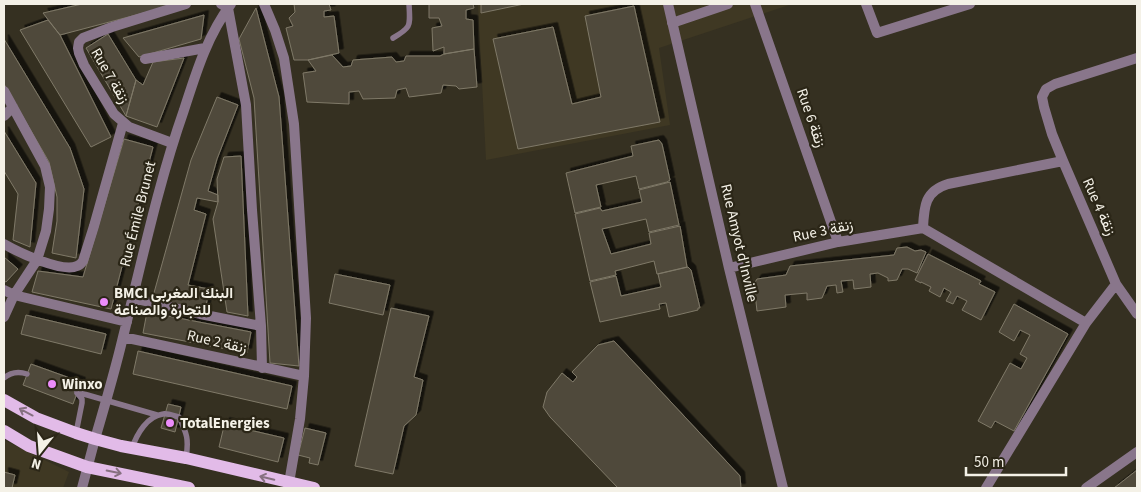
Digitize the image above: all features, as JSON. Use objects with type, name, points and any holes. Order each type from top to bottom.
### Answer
[{"type":"main road","points":[[4,400],[36,418],[96,439],[314,488]]},
{"type":"main road","points":[[4,431],[28,446],[87,467],[189,488]]},
{"type":"street","name":"Rue 7 زنقة","points":[[172,143],[129,127],[114,114],[84,64],[78,48],[83,38],[186,4]]},
{"type":"street","points":[[264,4],[284,58],[294,124],[306,318],[300,419],[289,483]]},
{"type":"street","name":"Rue Amyot d'Inville","points":[[668,4],[783,488]]},
{"type":"street","points":[[672,23],[728,4]]},
{"type":"street","name":"Rue 6 زنقة","points":[[755,4],[838,242]]},
{"type":"street","points":[[866,4],[877,33],[970,4]]},
{"type":"street","points":[[227,5],[246,105],[261,326],[262,368]]},
{"type":"street","name":"Rue Émile Brunet","points":[[82,488],[124,337],[132,298],[172,143],[205,48],[227,5]]},
{"type":"street","points":[[145,60],[205,48]]},
{"type":"street","name":"Rue 4 زنقة","points":[[1137,58],[1055,84],[1046,90],[1042,97],[1052,134],[1116,284],[1137,314]]},
{"type":"street","points":[[4,91],[45,166],[50,187],[46,230],[37,260],[14,296],[4,316]]},
{"type":"street","points":[[4,116],[13,107]]},
{"type":"street","points":[[4,244],[37,260],[63,266],[79,266],[83,261],[94,226],[123,123]]},
{"type":"street","points":[[1063,161],[940,186],[927,199],[924,209],[923,228],[1086,323]]},
{"type":"street","name":"Rue 3 زنقة","points":[[730,268],[838,242],[923,228]]},
{"type":"street","points":[[986,488],[1086,323],[1116,284]]},
{"type":"street","points":[[4,290],[14,296],[127,322]]},
{"type":"street","points":[[132,298],[261,326]]},
{"type":"street","name":"Rue 2 زنقة","points":[[124,337],[304,376]]},
{"type":"street","points":[[1086,488],[1137,452]]},
{"type":"lane","points":[[393,38],[409,28],[409,4]]},
{"type":"lane","points":[[4,378],[15,372],[27,374]]},
{"type":"lane","points":[[76,433],[82,402],[77,392],[157,415]]},
{"type":"lane","points":[[132,448],[144,425],[157,415],[165,413],[178,417],[187,435],[188,447],[186,458]]},
{"type":"shaded area","points":[[478,4],[792,4],[659,48],[670,125],[486,160]]},
{"type":"shaded area","points":[[4,440],[69,472],[63,488],[4,488]]},
{"type":"building","points":[[82,4],[178,4],[60,35],[43,13]]},
{"type":"building","points":[[294,4],[329,4],[331,10],[324,11],[324,17],[334,16],[339,53],[308,60],[294,60],[286,28],[293,26],[289,18],[295,12]]},
{"type":"building","points":[[429,4],[473,4],[474,8],[466,10],[466,19],[473,20],[474,49],[444,54],[444,47],[433,51],[432,28],[442,26],[439,18],[429,18]]},
{"type":"building","points":[[481,4],[524,4],[481,13]]},
{"type":"building","points":[[634,6],[660,122],[518,149],[493,39],[553,27],[572,104],[601,97],[585,16]]},
{"type":"building","points":[[256,8],[279,97],[299,366],[270,363],[254,98],[239,39]]},
{"type":"building","points":[[204,15],[201,39],[139,57],[123,38]]},
{"type":"building","points":[[48,20],[60,35],[111,137],[91,147],[20,30]]},
{"type":"building","points":[[108,34],[136,80],[126,116],[86,48]]},
{"type":"building","points":[[4,39],[70,148],[84,189],[76,258],[52,253],[57,221],[57,197],[49,162],[4,84]]},
{"type":"building","points":[[474,49],[477,87],[459,89],[456,86],[443,85],[441,93],[409,97],[406,88],[397,90],[395,98],[363,99],[359,91],[349,92],[349,104],[307,102],[303,73],[316,71],[308,60],[332,55],[343,67],[351,66],[353,60],[392,57],[396,62],[404,61],[406,56],[440,56]]},
{"type":"building","points":[[184,58],[157,127],[126,116],[136,80],[143,85],[153,62]]},
{"type":"building","points":[[217,97],[238,105],[217,159],[208,191],[218,195],[218,202],[197,198],[194,210],[206,214],[188,285],[209,289],[205,312],[152,300],[191,160]]},
{"type":"building","points":[[4,131],[36,183],[30,247],[13,240],[18,194],[4,171]]},
{"type":"building","points":[[124,139],[153,147],[111,309],[32,292],[38,271],[83,277]]},
{"type":"building","points":[[659,140],[662,144],[670,180],[639,189],[636,176],[596,185],[601,207],[575,213],[566,173],[633,156],[631,146]]},
{"type":"building","points":[[241,156],[248,316],[227,312],[213,219],[218,202],[217,179],[224,157]]},
{"type":"building","points":[[670,182],[679,225],[649,232],[646,219],[602,229],[611,254],[651,244],[649,233],[680,226],[687,267],[657,274],[654,261],[615,271],[616,275],[590,281],[575,214],[600,208],[602,211],[642,202],[639,190]]},
{"type":"building","points":[[907,247],[915,251],[921,250],[926,252],[917,273],[908,269],[902,269],[897,280],[888,281],[888,278],[878,273],[870,274],[871,287],[854,289],[853,280],[841,281],[843,292],[837,293],[836,285],[827,286],[822,298],[807,300],[807,293],[785,295],[786,307],[757,311],[754,284],[757,279],[786,275],[790,266],[894,255],[897,248]]},
{"type":"building","points":[[928,254],[981,281],[979,284],[995,292],[981,320],[962,310],[967,301],[957,296],[953,304],[946,301],[951,292],[944,288],[940,297],[929,291],[931,287],[915,280]]},
{"type":"building","points":[[4,257],[18,269],[6,282],[4,281]]},
{"type":"building","points":[[688,267],[691,270],[700,308],[698,310],[669,317],[666,303],[659,304],[660,309],[600,322],[590,282],[616,276],[621,296],[661,287],[658,274]]},
{"type":"building","points":[[335,274],[390,285],[383,315],[329,303]]},
{"type":"building","points":[[1014,304],[1068,334],[1014,431],[995,421],[991,428],[978,421],[1010,363],[1021,369],[1027,358],[1020,354],[1030,335],[1020,330],[1014,341],[999,332]]},
{"type":"building","points":[[391,308],[429,316],[414,377],[423,380],[416,415],[404,426],[393,474],[355,466]]},
{"type":"building","points":[[147,312],[251,332],[247,353],[143,333]]},
{"type":"building","points":[[26,315],[106,334],[101,354],[21,334]]},
{"type":"building","points":[[614,341],[740,476],[741,488],[618,488],[550,417],[543,407],[547,392],[562,373],[573,382],[577,377],[572,372],[598,345]]},
{"type":"building","points":[[138,351],[292,386],[287,409],[133,374]]},
{"type":"building","points":[[31,364],[81,382],[73,404],[23,385]]},
{"type":"building","name":"TotalEnergies","points":[[168,404],[181,407],[175,432],[161,428]]},
{"type":"building","points":[[225,422],[241,426],[241,428],[284,438],[278,462],[219,447]]},
{"type":"building","points":[[305,428],[326,433],[318,465],[309,463],[310,458],[298,455]]},
{"type":"building","points":[[1137,470],[1137,488],[1114,488]]},
{"type":"building","points":[[4,472],[15,475],[12,488],[4,488]]},
{"type":"place","name":"BMCI البنك المغربي للتجارة والصناعة","points":[[104,302]]},
{"type":"place","name":"Winxo","points":[[52,384]]},
{"type":"place","name":"TotalEnergies","points":[[170,423]]}]
